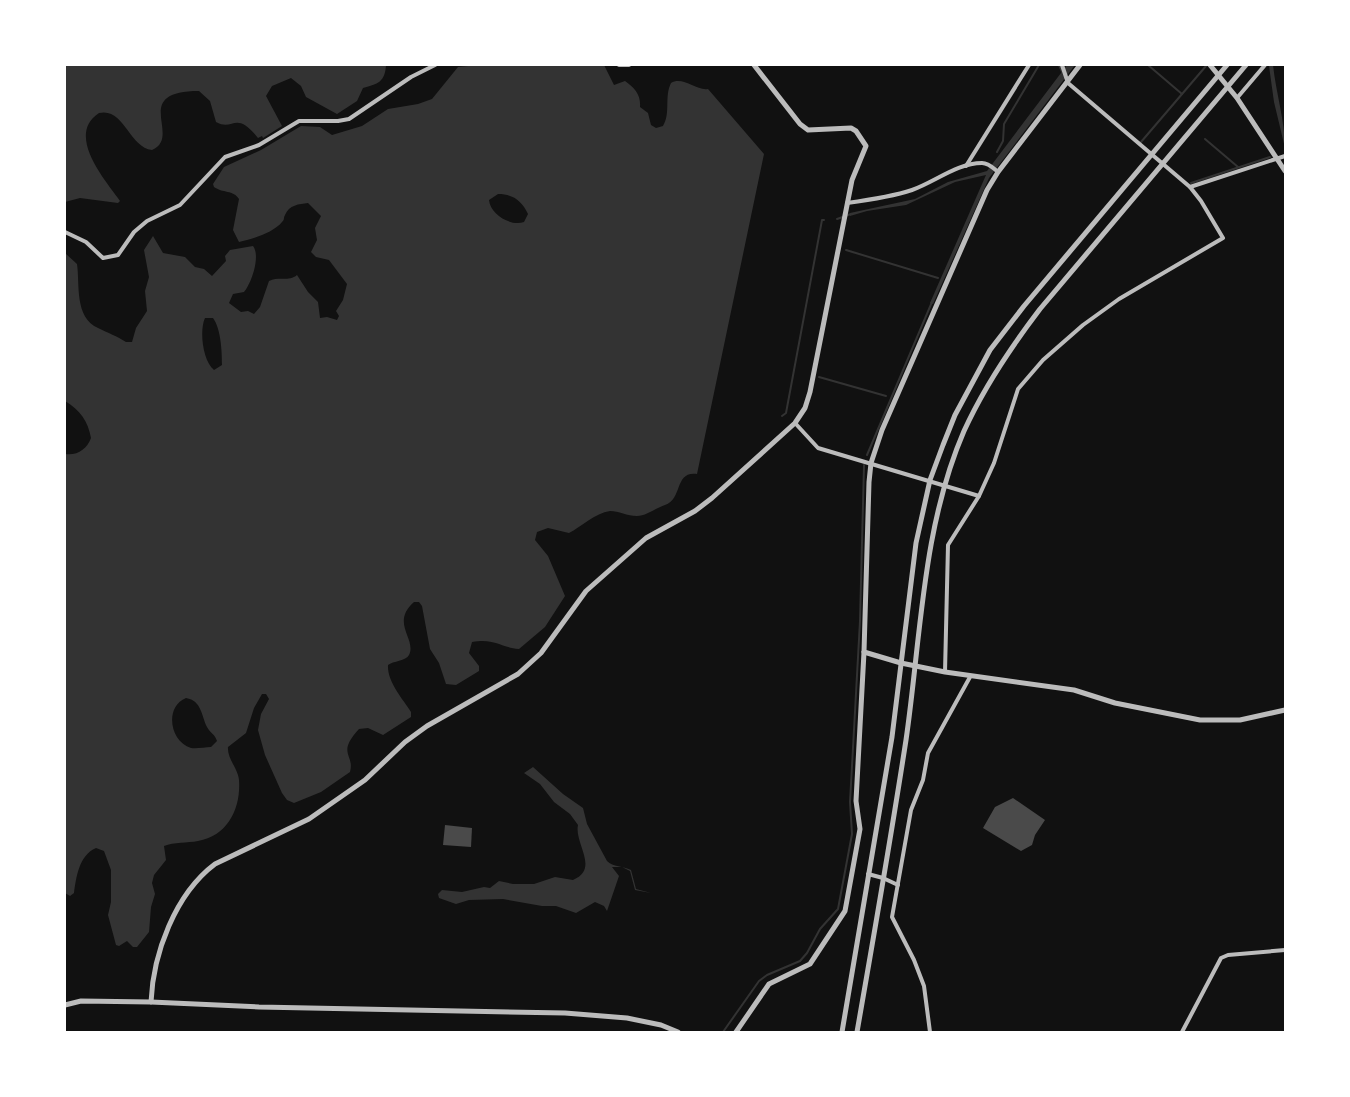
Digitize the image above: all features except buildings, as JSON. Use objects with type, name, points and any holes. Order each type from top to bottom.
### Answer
[{"type":"street","points":[[65,232],[86,242],[103,258],[118,255],[134,232],[147,221],[180,205],[225,158],[259,145],[286,127],[299,121],[338,121],[349,119],[411,77],[435,65]]},
{"type":"street","points":[[619,65],[629,65]]},
{"type":"street","points":[[150,1002],[152,978],[168,930],[189,888],[203,873],[215,864],[309,819],[364,780],[405,742],[441,716],[518,674],[541,654],[586,590],[646,538],[695,511],[712,498],[796,423],[805,408],[814,376],[852,180],[866,146],[856,131],[846,127],[808,130],[800,124],[754,65]]},
{"type":"street","points":[[966,166],[1029,65]]},
{"type":"street","points":[[945,672],[948,545],[979,496],[994,463],[1014,396],[1025,379],[1043,360],[1083,325],[1119,299],[1223,238],[1201,201],[1190,187],[1068,83],[1062,65]]},
{"type":"street","points":[[736,1032],[769,984],[803,969],[813,960],[845,912],[860,829],[856,800],[872,463],[882,430],[987,190],[998,172],[1080,65]]},
{"type":"street","points":[[1210,65],[1237,98],[1285,171]]},
{"type":"street","points":[[842,1032],[892,737],[916,543],[930,480],[955,415],[990,350],[1054,270],[1227,65]]},
{"type":"street","points":[[857,1032],[884,878],[916,666],[930,549],[945,485],[964,432],[981,397],[1009,350],[1040,309],[1246,65]]},
{"type":"street","points":[[1237,98],[1264,65]]},
{"type":"street","points":[[1190,187],[1285,156]]},
{"type":"street","points":[[847,203],[877,199],[914,189],[966,166],[987,163],[998,172]]},
{"type":"street","points":[[796,423],[818,448],[979,496]]},
{"type":"street","points":[[864,652],[901,663],[970,677],[1074,690],[1115,703],[1200,720],[1240,720],[1285,710]]},
{"type":"street","points":[[930,1032],[924,986],[914,960],[892,917],[911,810],[923,780],[928,753],[970,677]]},
{"type":"street","points":[[868,874],[884,878],[898,885]]},
{"type":"street","points":[[1182,1032],[1221,958],[1236,954],[1285,950]]},
{"type":"street","points":[[65,1005],[81,1001],[150,1002],[259,1007],[565,1013],[627,1018],[661,1025],[678,1032]]},
{"type":"shaded area","points":[[65,65],[386,65],[384,75],[380,81],[363,88],[357,101],[337,114],[306,97],[301,86],[291,78],[272,86],[266,96],[282,126],[263,138],[262,136],[258,138],[250,129],[239,123],[227,125],[216,122],[210,101],[199,91],[178,93],[166,98],[162,106],[161,116],[163,135],[160,144],[152,150],[138,142],[115,116],[108,113],[99,113],[90,122],[86,133],[87,145],[91,158],[98,170],[120,201],[118,203],[80,198],[65,202]]},
{"type":"shaded area","points":[[478,65],[604,65],[614,85],[625,81],[634,89],[638,95],[640,107],[648,113],[651,125],[656,128],[663,126],[665,121],[671,83],[676,81],[685,82],[699,88],[708,89],[764,154],[697,474],[690,474],[685,477],[671,502],[644,515],[633,516],[610,511],[594,517],[569,533],[548,528],[537,532],[535,540],[548,556],[565,596],[545,627],[519,649],[486,641],[472,642],[469,653],[479,666],[479,671],[456,685],[446,684],[439,663],[430,649],[422,606],[419,602],[414,602],[404,617],[411,649],[409,655],[405,659],[388,665],[390,678],[411,712],[411,717],[383,735],[368,728],[359,729],[352,737],[347,749],[351,766],[350,772],[321,792],[294,803],[287,800],[282,793],[265,755],[258,730],[261,714],[269,699],[266,694],[262,694],[254,708],[246,733],[228,747],[229,756],[237,771],[239,780],[238,801],[231,819],[225,827],[208,838],[164,846],[166,860],[154,875],[152,883],[155,894],[151,907],[149,932],[137,947],[133,947],[127,941],[119,946],[116,945],[108,915],[111,902],[111,870],[104,851],[96,848],[90,851],[79,868],[74,893],[70,896],[65,893],[65,454],[74,454],[81,451],[91,438],[88,426],[82,417],[75,408],[65,401],[65,253],[77,264],[80,299],[85,316],[90,323],[126,342],[132,342],[136,328],[147,311],[145,291],[149,277],[144,250],[153,236],[163,253],[185,257],[195,267],[204,269],[212,276],[226,261],[225,256],[230,250],[253,246],[256,263],[249,283],[244,292],[233,294],[229,303],[241,312],[248,311],[254,314],[260,307],[269,281],[291,278],[297,275],[308,292],[318,302],[320,318],[327,317],[337,320],[339,316],[336,311],[343,300],[347,284],[329,260],[316,257],[311,252],[317,240],[315,228],[321,216],[308,203],[298,205],[289,209],[278,226],[256,237],[239,242],[233,230],[239,199],[234,194],[217,189],[213,184],[224,167],[261,150],[301,126],[320,127],[332,135],[362,126],[388,109],[418,104],[432,99],[458,67]],"holes":[[[498,194],[513,197],[523,205],[528,214],[524,222],[513,223],[507,221],[493,210],[489,200]],[[205,318],[213,318],[219,334],[222,365],[214,370],[207,360],[203,346],[203,324]],[[186,698],[198,705],[207,727],[217,741],[211,747],[191,748],[178,739],[174,732],[172,716],[179,702]]]},
{"type":"shaded area","points":[[1067,65],[1075,65],[989,178],[933,304],[930,303],[986,175],[955,182],[906,205],[867,211],[850,216],[850,213],[915,199],[948,182],[987,171]]},
{"type":"shaded area","points":[[1273,65],[1284,128],[1285,148],[1274,102],[1269,66]]},
{"type":"shaded area","points":[[533,767],[563,794],[583,808],[587,824],[607,861],[622,867],[612,867],[619,876],[607,911],[604,906],[595,902],[576,913],[556,906],[542,906],[503,899],[469,900],[456,904],[439,898],[438,894],[442,890],[462,892],[484,887],[490,888],[499,881],[513,884],[534,884],[555,877],[573,880],[581,875],[585,869],[585,863],[579,840],[578,825],[570,814],[554,802],[540,784],[524,773]]},
{"type":"shaded area","points":[[622,867],[631,870],[636,889],[651,893],[635,890],[630,871]]},
{"type":"waterway","points":[[997,152],[1003,141],[1004,124],[1039,65]]},
{"type":"waterway","points":[[1059,65],[1063,74]]},
{"type":"waterway","points":[[1148,65],[1182,94]]},
{"type":"waterway","points":[[1141,142],[1206,66]]},
{"type":"waterway","points":[[1205,139],[1238,167]]},
{"type":"waterway","points":[[1191,183],[1270,157]]},
{"type":"waterway","points":[[837,219],[851,214]]},
{"type":"waterway","points":[[782,416],[786,413],[822,220],[824,220]]},
{"type":"waterway","points":[[846,250],[938,278]]},
{"type":"waterway","points":[[867,455],[932,302]]},
{"type":"waterway","points":[[819,377],[886,396]]},
{"type":"waterway","points":[[723,1032],[759,981],[767,975],[800,961],[807,953],[820,929],[838,909],[852,834],[850,802],[860,621],[864,465]]}]
